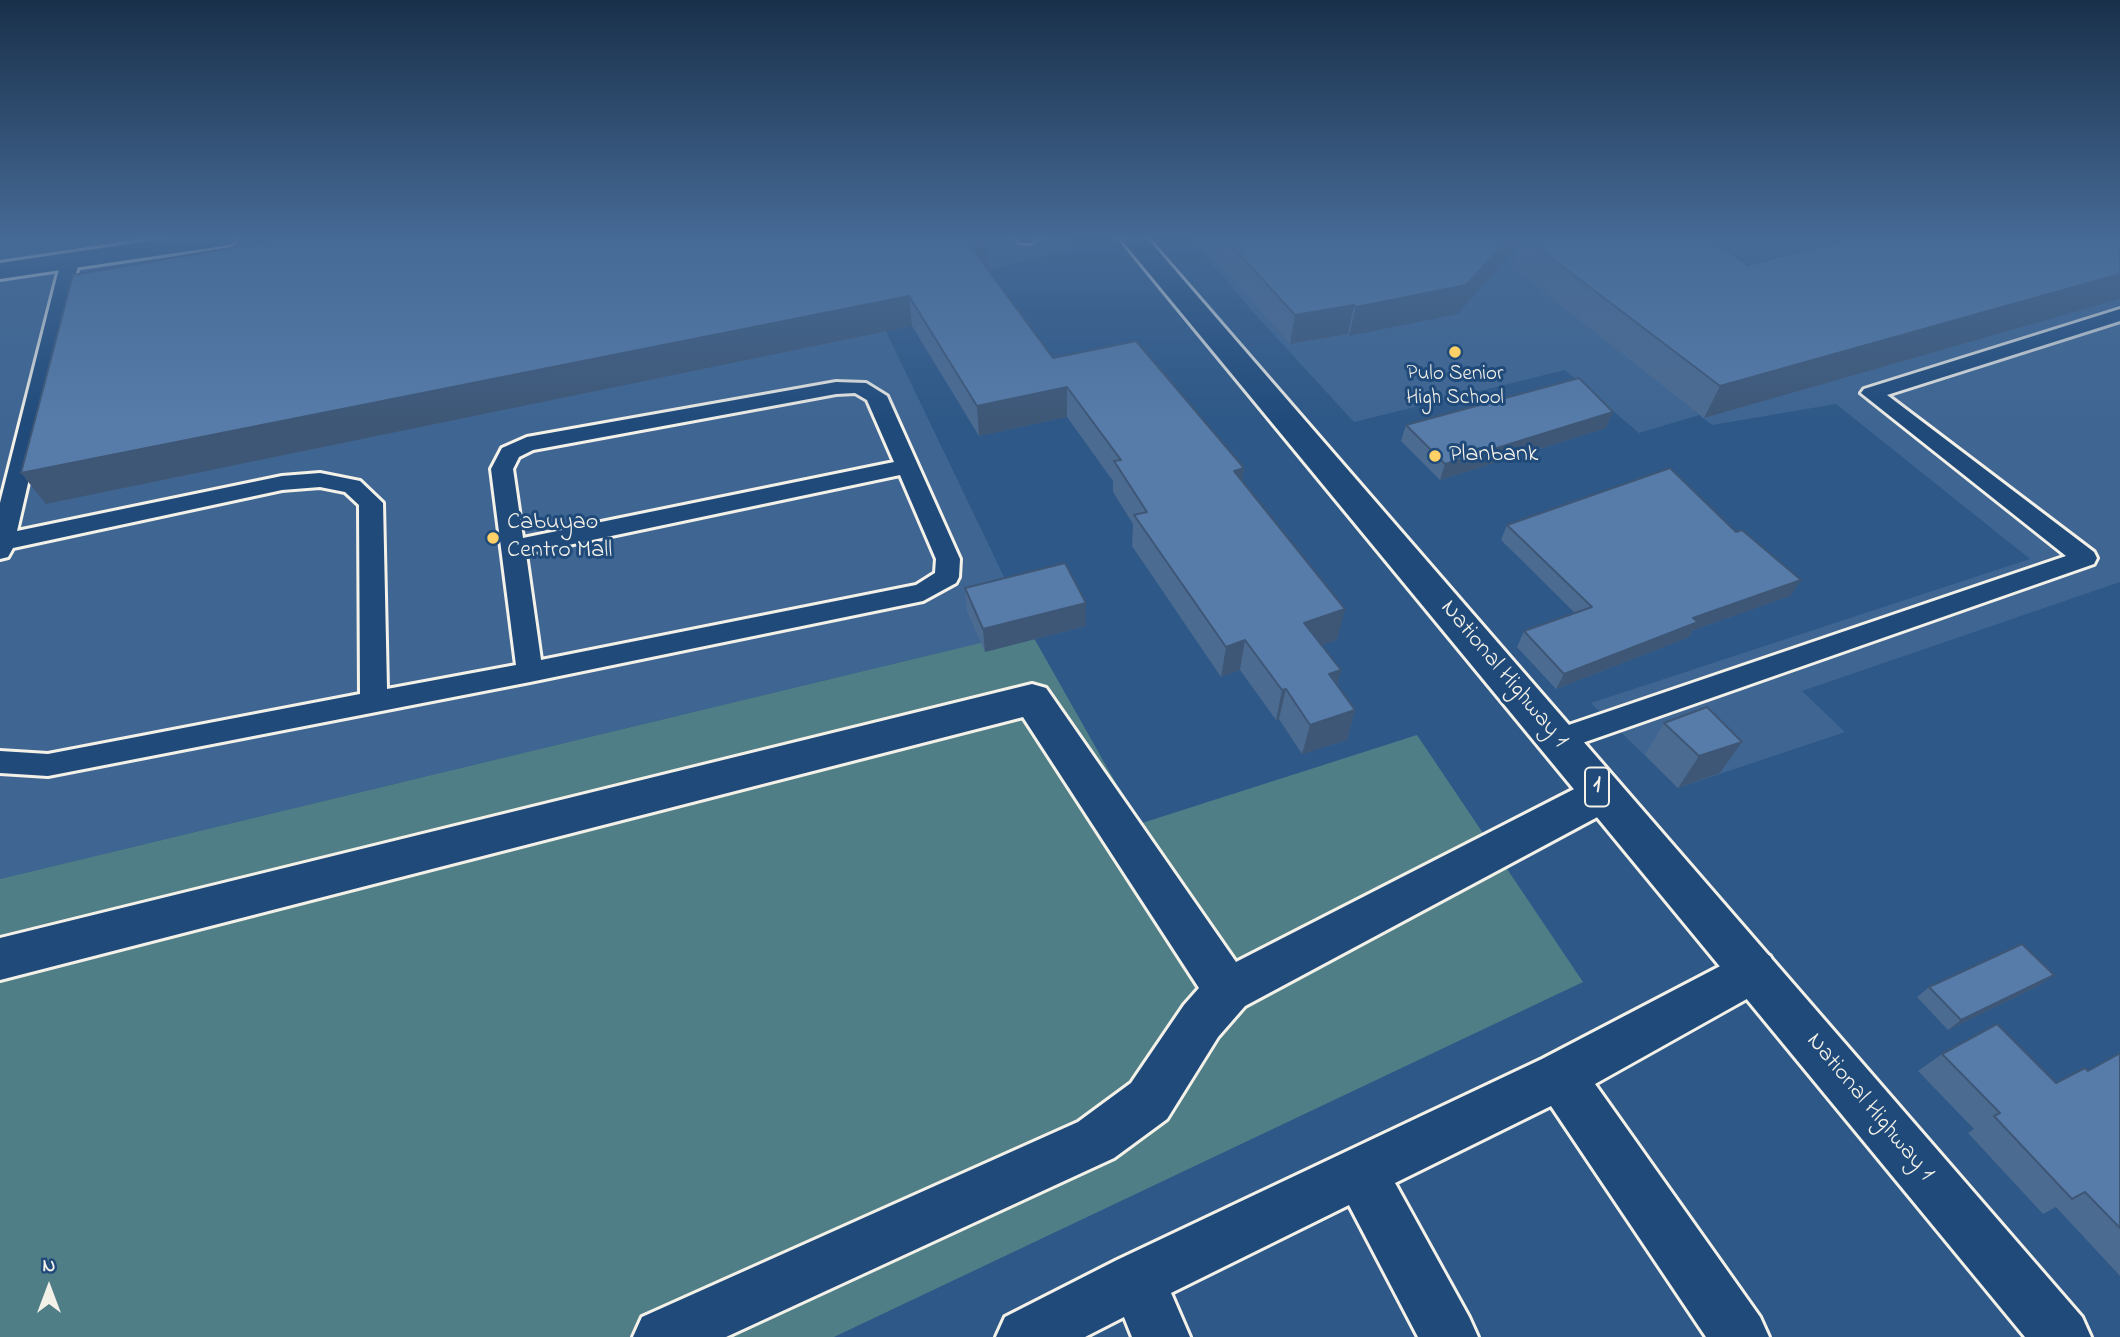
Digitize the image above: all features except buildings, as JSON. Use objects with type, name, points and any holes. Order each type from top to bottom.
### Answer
[{"type":"main road","name":"National Highway 1","points":[[1186,300],[2062,1337]]},
{"type":"main road","points":[[0,960],[1032,699],[1228,990]]},
{"type":"main road","points":[[663,1337],[1096,1140],[1149,1101],[1201,1021],[1228,990],[1603,794]]},
{"type":"main road","points":[[1025,1337],[1137,1279],[1560,1076],[1753,971]]},
{"type":"main road","points":[[1560,1076],[1740,1337]]},
{"type":"main road","points":[[1361,1173],[1449,1337]]},
{"type":"main road","points":[[1137,1279],[1161,1337]]},
{"type":"lane","points":[[60,300],[1,546],[282,483],[320,480],[352,486],[371,503],[374,703]]},
{"type":"lane","points":[[1558,740],[2085,558],[1871,393],[2120,315]]},
{"type":"lane","points":[[0,762],[48,765],[374,703],[530,672],[923,592],[947,577],[948,559],[876,396],[859,387],[836,388],[527,444],[510,453],[502,469],[530,672]]},
{"type":"lane","points":[[513,548],[907,466]]},
{"type":"shaded area","name":"Cabuyao Centro Mall","points":[[0,300],[871,300],[1030,631],[0,879]]},
{"type":"shaded area","points":[[1243,300],[2120,300],[2120,582],[1802,691],[1845,732],[1678,788],[1591,703],[2030,559],[1836,404],[1712,425],[1699,415],[1639,433],[1565,370],[1354,422]]},
{"type":"green space","points":[[1030,631],[1139,824],[1417,735],[1583,982],[834,1337],[0,1337],[0,879]]},
{"type":"place","name":"Pulo Senior High School","points":[[1455,352]]},
{"type":"place","name":"Planbank","points":[[1435,456]]},
{"type":"place","name":"Cabuyao Centro Mall","points":[[493,538]]}]
